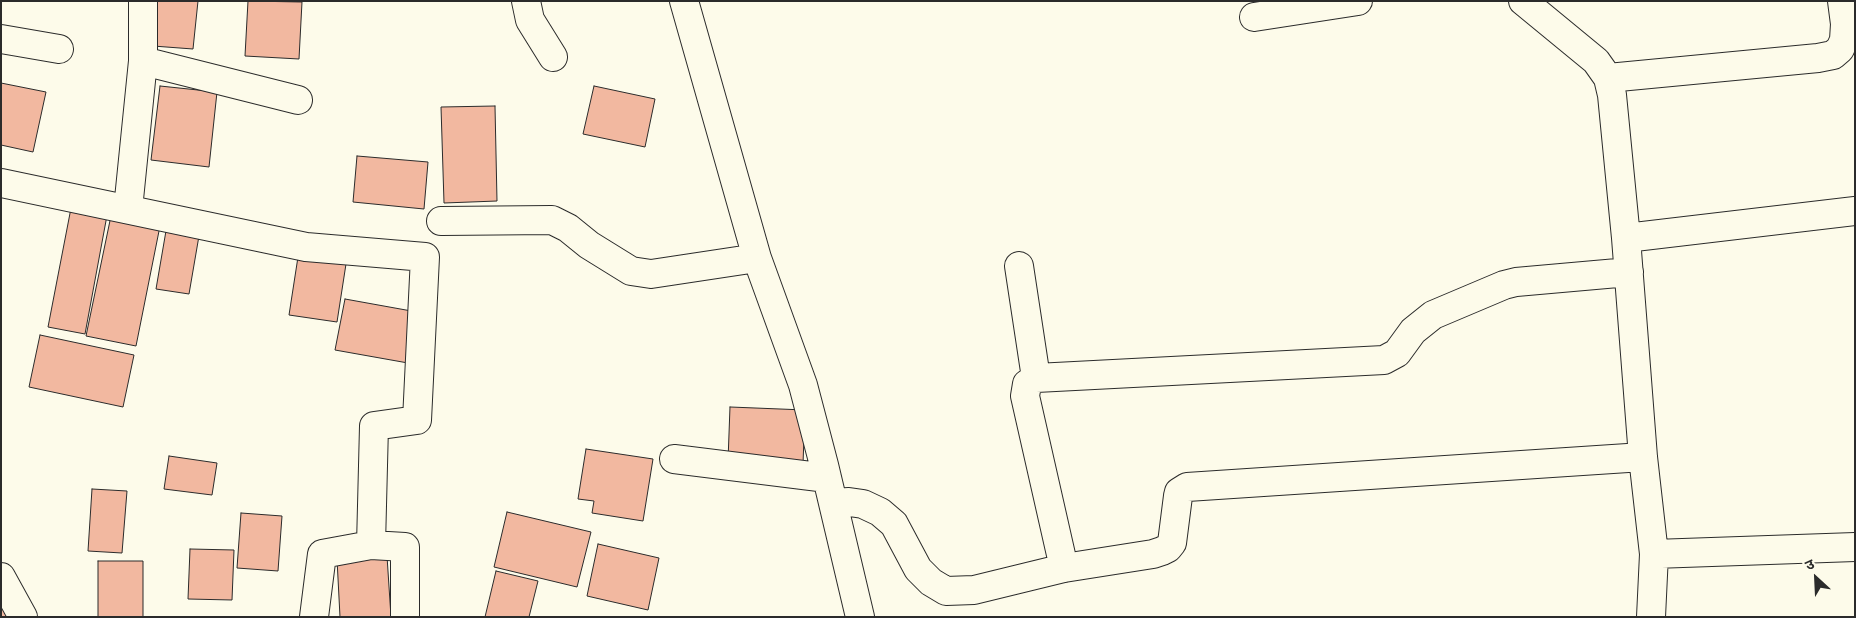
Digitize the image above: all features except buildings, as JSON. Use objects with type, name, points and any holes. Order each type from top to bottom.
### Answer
[{"type":"street","points":[[128,209],[143,61],[143,1]]},
{"type":"street","points":[[526,1],[530,20],[552,57]]},
{"type":"street","points":[[684,1],[757,258],[803,385],[860,617]]},
{"type":"street","points":[[1254,17],[1358,1]]},
{"type":"street","points":[[1523,1],[1596,61],[1608,78],[1612,95],[1629,272],[1643,457],[1654,554],[1651,617]]},
{"type":"street","points":[[1608,78],[1818,58],[1833,54],[1840,49],[1844,40],[1845,24],[1842,1]]},
{"type":"street","points":[[1,39],[59,49]]},
{"type":"street","points":[[143,61],[298,100]]},
{"type":"street","points":[[1,183],[306,247],[425,257],[417,420],[374,426],[371,545]]},
{"type":"street","points":[[1626,238],[1855,211]]},
{"type":"street","points":[[441,221],[552,220],[568,228],[589,245],[624,268],[651,274],[757,258]]},
{"type":"street","points":[[1019,266],[1036,378]]},
{"type":"street","points":[[1064,568],[1025,396],[1027,384],[1036,378],[1384,360],[1392,358],[1413,331],[1433,315],[1504,285],[1516,282],[1629,272]]},
{"type":"street","points":[[674,459],[830,490],[880,512],[894,524],[918,569],[931,582],[946,591],[974,590],[1064,568],[1153,554],[1168,548],[1173,537],[1179,492],[1187,487],[1643,457]]},
{"type":"street","points":[[314,617],[322,554],[371,545],[405,547],[405,617]]},
{"type":"street","points":[[1654,554],[1855,548]]},
{"type":"street","points":[[1,577],[23,617]]}]
